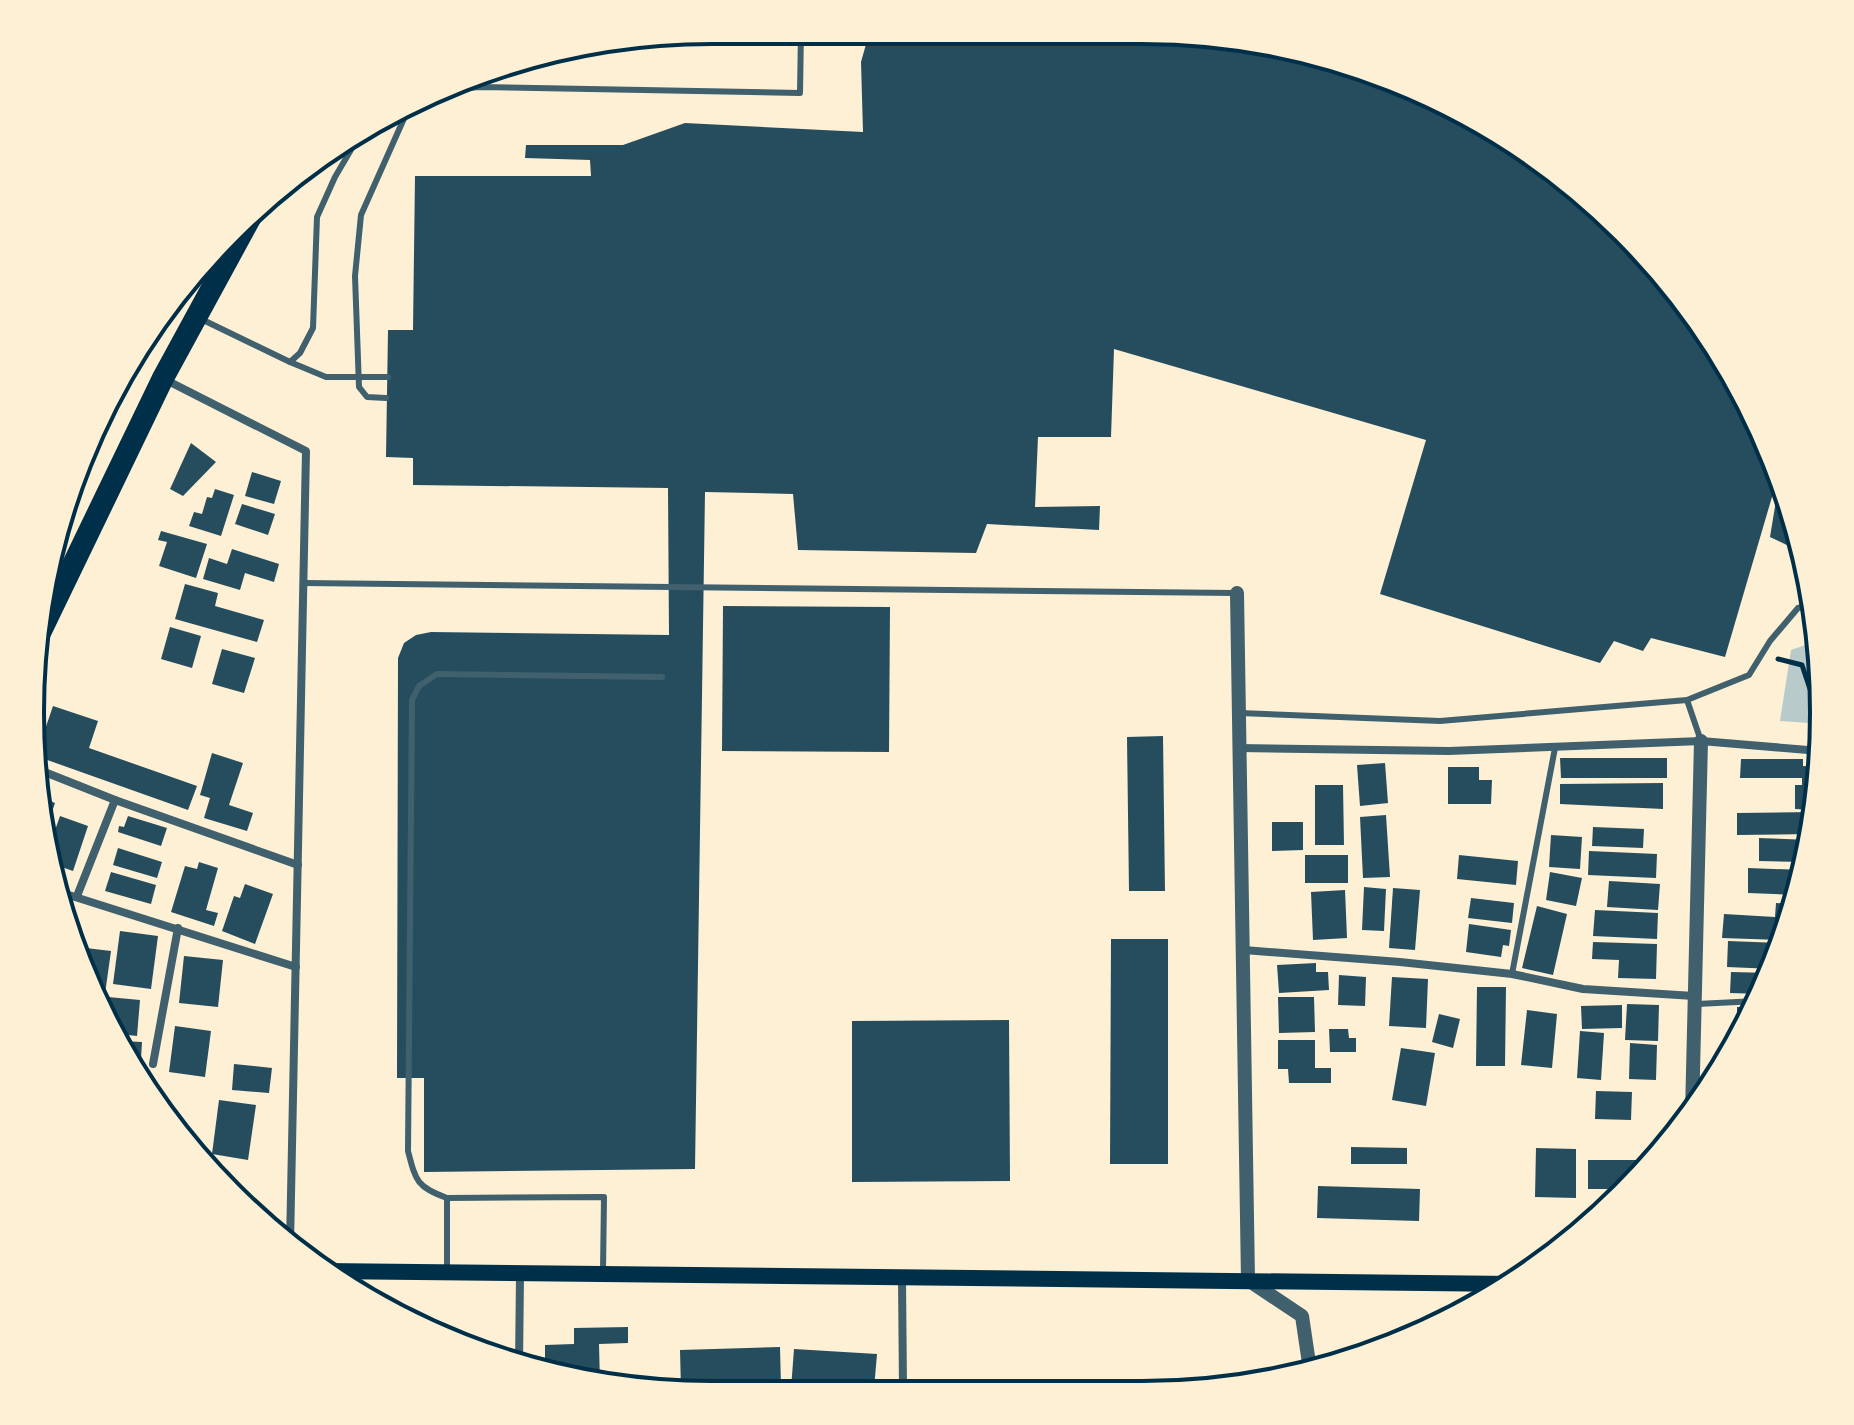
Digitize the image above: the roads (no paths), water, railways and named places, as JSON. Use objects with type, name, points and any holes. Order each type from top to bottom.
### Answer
[{"type":"highway","points":[[53,606],[163,378],[236,244]]},
{"type":"main road","points":[[346,1271],[1488,1284]]},
{"type":"street","points":[[163,378],[306,451],[290,1230]]},
{"type":"street","points":[[1237,593],[1248,1280],[1302,1316],[1308,1360]]},
{"type":"street","points":[[1239,748],[1449,751],[1701,741],[1809,750]]},
{"type":"street","points":[[1692,1090],[1701,741]]},
{"type":"street","points":[[47,773],[298,865]]},
{"type":"street","points":[[77,896],[115,800]]},
{"type":"street","points":[[69,894],[296,967]]},
{"type":"street","points":[[153,1064],[178,928]]},
{"type":"street","points":[[1244,950],[1512,974],[1583,989],[1694,1000]]},
{"type":"street","points":[[519,1352],[520,1275]]},
{"type":"street","points":[[902,1279],[903,1381]]},
{"type":"lane","points":[[474,88],[800,93],[801,44]]},
{"type":"lane","points":[[386,398],[367,397],[359,387],[355,276],[361,215],[403,120]]},
{"type":"lane","points":[[290,362],[300,353],[313,328],[317,217],[350,151]]},
{"type":"lane","points":[[197,317],[326,377],[388,377]]},
{"type":"lane","points":[[303,583],[1237,593]]},
{"type":"lane","points":[[1239,713],[1440,721],[1687,700],[1749,675],[1762,654],[1801,607]]},
{"type":"lane","points":[[603,1275],[604,1197],[447,1198],[429,1191],[414,1177],[408,1151],[412,700],[419,686],[437,674],[662,677]]},
{"type":"lane","points":[[1687,700],[1701,741]]},
{"type":"lane","points":[[1512,974],[1555,748]]},
{"type":"lane","points":[[1694,1000],[1744,1001]]},
{"type":"lane","points":[[447,1198],[447,1272]]}]
